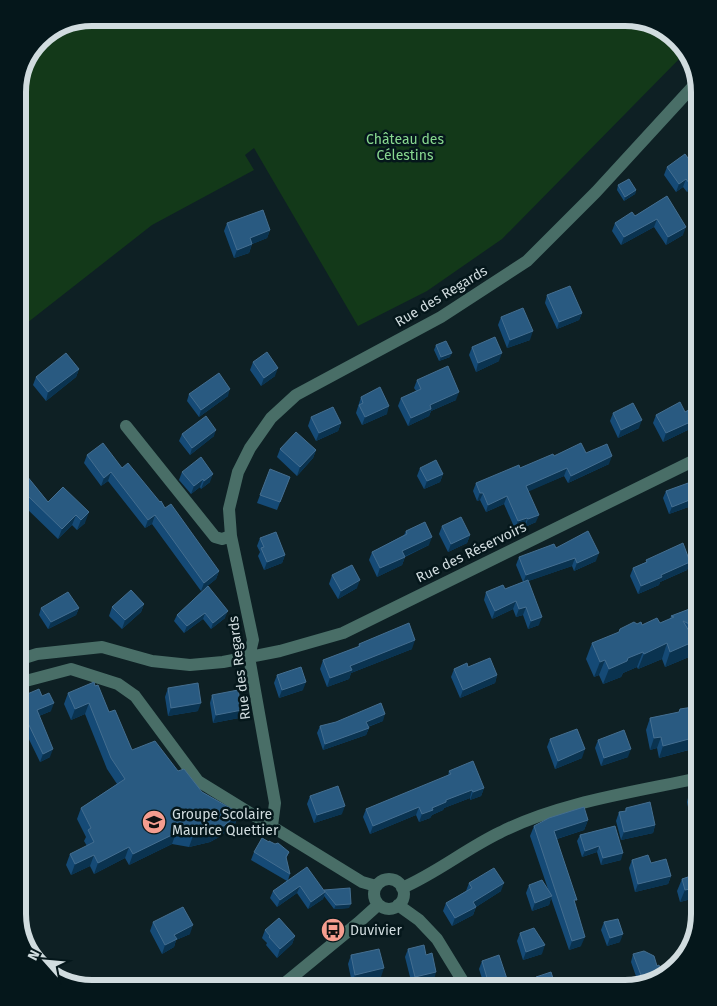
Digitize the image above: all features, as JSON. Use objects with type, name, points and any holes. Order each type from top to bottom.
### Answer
[{"type":"street","name":"Rue des Regards","points":[[272,826],[275,804],[249,657],[253,640],[231,536],[229,509],[238,472],[250,448],[272,418],[296,395],[441,317],[527,261],[596,192],[691,89]]},
{"type":"street","points":[[126,426],[215,537],[222,539],[231,536]]},
{"type":"street","name":"Rue des Réservoirs","points":[[26,658],[38,654],[102,647],[152,661],[190,665],[223,662],[280,651],[343,633],[691,462]]},
{"type":"street","points":[[26,681],[71,669],[118,684],[135,696],[198,781],[362,882],[376,886],[386,880],[393,880],[398,883],[402,888],[403,894],[398,905],[388,909],[378,905],[374,896],[376,886]]},
{"type":"street","points":[[402,888],[421,880],[501,832],[561,809],[691,780]]},
{"type":"street","points":[[294,980],[378,905]]},
{"type":"street","points":[[398,905],[419,920],[437,939],[463,980]]},
{"type":"green space","name":"Château des Célestins","points":[[93,26],[629,26],[646,30],[661,37],[681,57],[502,239],[427,291],[358,326],[254,148],[245,155],[254,170],[152,225],[26,324],[26,88],[33,63],[40,52],[59,35],[71,30]]},
{"type":"building","points":[[685,154],[691,162],[691,183],[686,179],[679,184],[667,167]]},
{"type":"building","points":[[629,179],[636,190],[625,197],[618,185]]},
{"type":"building","points":[[667,196],[686,227],[668,237],[657,219],[624,237],[615,223],[632,212],[635,216]]},
{"type":"building","points":[[263,210],[270,230],[250,238],[252,244],[237,250],[227,223]]},
{"type":"building","points":[[570,286],[582,313],[559,322],[547,295]]},
{"type":"building","points":[[523,308],[533,331],[510,340],[501,317]]},
{"type":"building","points":[[495,337],[502,353],[478,363],[472,347]]},
{"type":"building","points":[[446,341],[452,353],[441,357],[436,345]]},
{"type":"building","points":[[267,352],[278,368],[264,378],[253,362]]},
{"type":"building","points":[[66,353],[79,369],[48,392],[36,377]]},
{"type":"building","points":[[448,366],[459,392],[430,405],[431,409],[411,418],[401,398],[421,389],[417,380]]},
{"type":"building","points":[[219,373],[230,389],[201,410],[189,394]]},
{"type":"building","points":[[380,387],[389,406],[365,417],[359,405],[363,403],[361,397]]},
{"type":"building","points":[[680,402],[685,412],[691,409],[691,422],[666,433],[656,415]]},
{"type":"building","points":[[633,403],[642,420],[621,430],[613,413]]},
{"type":"building","points":[[333,407],[341,423],[319,433],[311,417]]},
{"type":"building","points":[[206,416],[216,430],[192,448],[182,434]]},
{"type":"building","points":[[296,432],[316,450],[300,467],[280,449]]},
{"type":"building","points":[[103,443],[122,468],[128,463],[165,508],[171,504],[219,571],[204,583],[155,515],[148,520],[111,472],[104,478],[87,455]]},
{"type":"building","points":[[581,443],[586,453],[607,444],[612,456],[571,476],[567,468],[526,486],[539,515],[518,521],[507,496],[488,505],[483,493],[480,493],[476,483],[519,465],[520,468],[553,454],[554,456]]},
{"type":"building","points":[[201,457],[213,474],[194,486],[182,472]]},
{"type":"building","points":[[436,460],[443,474],[427,481],[420,468]]},
{"type":"building","points":[[270,469],[290,477],[280,502],[260,495]]},
{"type":"building","points":[[26,475],[48,502],[63,487],[89,512],[81,520],[76,515],[62,529],[27,495]]},
{"type":"building","points":[[691,482],[691,499],[672,507],[666,491]]},
{"type":"building","points":[[461,517],[470,535],[451,544],[442,526]]},
{"type":"building","points":[[425,522],[432,537],[402,551],[405,557],[380,568],[372,552],[407,534],[406,531]]},
{"type":"building","points":[[588,531],[599,553],[577,563],[575,558],[526,575],[519,557],[554,544],[556,548]]},
{"type":"building","points":[[276,532],[285,555],[267,562],[261,548],[264,547],[260,538]]},
{"type":"building","points":[[683,543],[690,562],[641,586],[633,568]]},
{"type":"building","points":[[352,565],[360,580],[341,591],[332,575]]},
{"type":"building","points":[[528,580],[542,617],[531,621],[526,607],[519,609],[516,601],[495,611],[486,592],[503,585],[505,589]]},
{"type":"building","points":[[208,586],[228,611],[213,623],[205,613],[187,626],[177,615]]},
{"type":"building","points":[[131,590],[144,604],[125,620],[112,607]]},
{"type":"building","points":[[68,592],[79,608],[51,622],[41,608]]},
{"type":"building","points":[[691,608],[691,625],[683,621],[691,634],[691,643],[670,652],[667,643],[644,654],[643,652],[628,658],[627,661],[609,669],[605,660],[600,662],[592,643],[619,632],[620,629],[634,622],[637,624],[641,622],[642,625],[657,618],[660,623],[674,617],[671,616]]},
{"type":"building","points":[[409,623],[415,640],[350,666],[352,670],[330,678],[323,660],[360,646],[359,644]]},
{"type":"building","points":[[490,658],[497,675],[463,690],[454,669],[467,663],[468,667]]},
{"type":"building","points":[[301,667],[306,682],[282,690],[277,675]]},
{"type":"building","points":[[94,682],[95,686],[98,685],[109,712],[115,710],[132,750],[155,741],[178,771],[184,769],[202,792],[239,813],[225,825],[214,831],[193,836],[176,833],[133,854],[129,847],[98,863],[94,855],[75,864],[70,854],[94,842],[88,830],[91,828],[81,808],[125,779],[111,758],[89,703],[75,709],[68,693]]},
{"type":"building","points":[[198,683],[201,703],[171,708],[168,688]]},
{"type":"building","points":[[39,689],[42,696],[49,693],[54,703],[37,710],[53,749],[43,754],[26,719],[26,695]]},
{"type":"building","points":[[238,690],[242,710],[216,715],[212,695]]},
{"type":"building","points":[[381,703],[385,714],[366,722],[369,728],[325,744],[320,726],[336,722]]},
{"type":"building","points":[[691,707],[691,738],[663,746],[661,737],[654,738],[650,718],[679,712],[680,709]]},
{"type":"building","points":[[577,729],[585,749],[558,761],[550,739]]},
{"type":"building","points":[[624,730],[631,749],[604,758],[598,740]]},
{"type":"building","points":[[473,761],[484,788],[473,792],[472,790],[446,800],[446,802],[432,808],[433,810],[422,814],[419,807],[373,826],[366,809],[451,774],[449,771]]},
{"type":"building","points":[[338,786],[345,806],[317,815],[310,796]]},
{"type":"building","points":[[650,802],[655,825],[624,832],[619,812],[626,811],[626,808]]},
{"type":"building","points":[[584,807],[588,820],[554,831],[577,900],[574,900],[585,937],[572,941],[534,826],[549,818]]},
{"type":"building","points":[[615,826],[623,853],[603,858],[599,846],[585,851],[580,835]]},
{"type":"building","points":[[262,838],[275,844],[278,843],[289,852],[286,857],[290,874],[254,852]]},
{"type":"building","points":[[648,855],[651,863],[666,859],[671,876],[638,884],[632,860]]},
{"type":"building","points":[[307,867],[325,892],[311,902],[300,886],[280,900],[273,891]]},
{"type":"building","points":[[494,868],[504,883],[473,902],[476,907],[455,918],[446,903],[472,888],[469,883]]},
{"type":"building","points":[[691,876],[691,889],[685,890],[682,879]]},
{"type":"building","points":[[542,880],[552,896],[535,903],[529,885]]},
{"type":"building","points":[[350,888],[351,904],[336,905],[324,890]]},
{"type":"building","points":[[183,907],[193,925],[174,935],[177,939],[165,945],[153,922]]},
{"type":"building","points":[[279,918],[295,936],[280,949],[265,930]]},
{"type":"building","points":[[618,919],[623,934],[610,938],[604,922]]},
{"type":"building","points":[[534,928],[545,945],[526,952],[520,933]]},
{"type":"building","points":[[424,945],[426,955],[432,953],[436,972],[415,977],[408,949]]},
{"type":"building","points":[[379,949],[384,968],[355,975],[351,955]]},
{"type":"building","points":[[644,951],[654,956],[657,966],[659,965],[660,969],[642,977],[633,954]]},
{"type":"building","points":[[499,955],[507,980],[488,980],[482,961]]},
{"type":"building","points":[[551,972],[554,980],[537,980],[536,977]]},
{"type":"place","name":"Groupe Scolaire Maurice Quettier","points":[[154,822]]},
{"type":"place","name":"Duvivier","points":[[333,930]]}]
